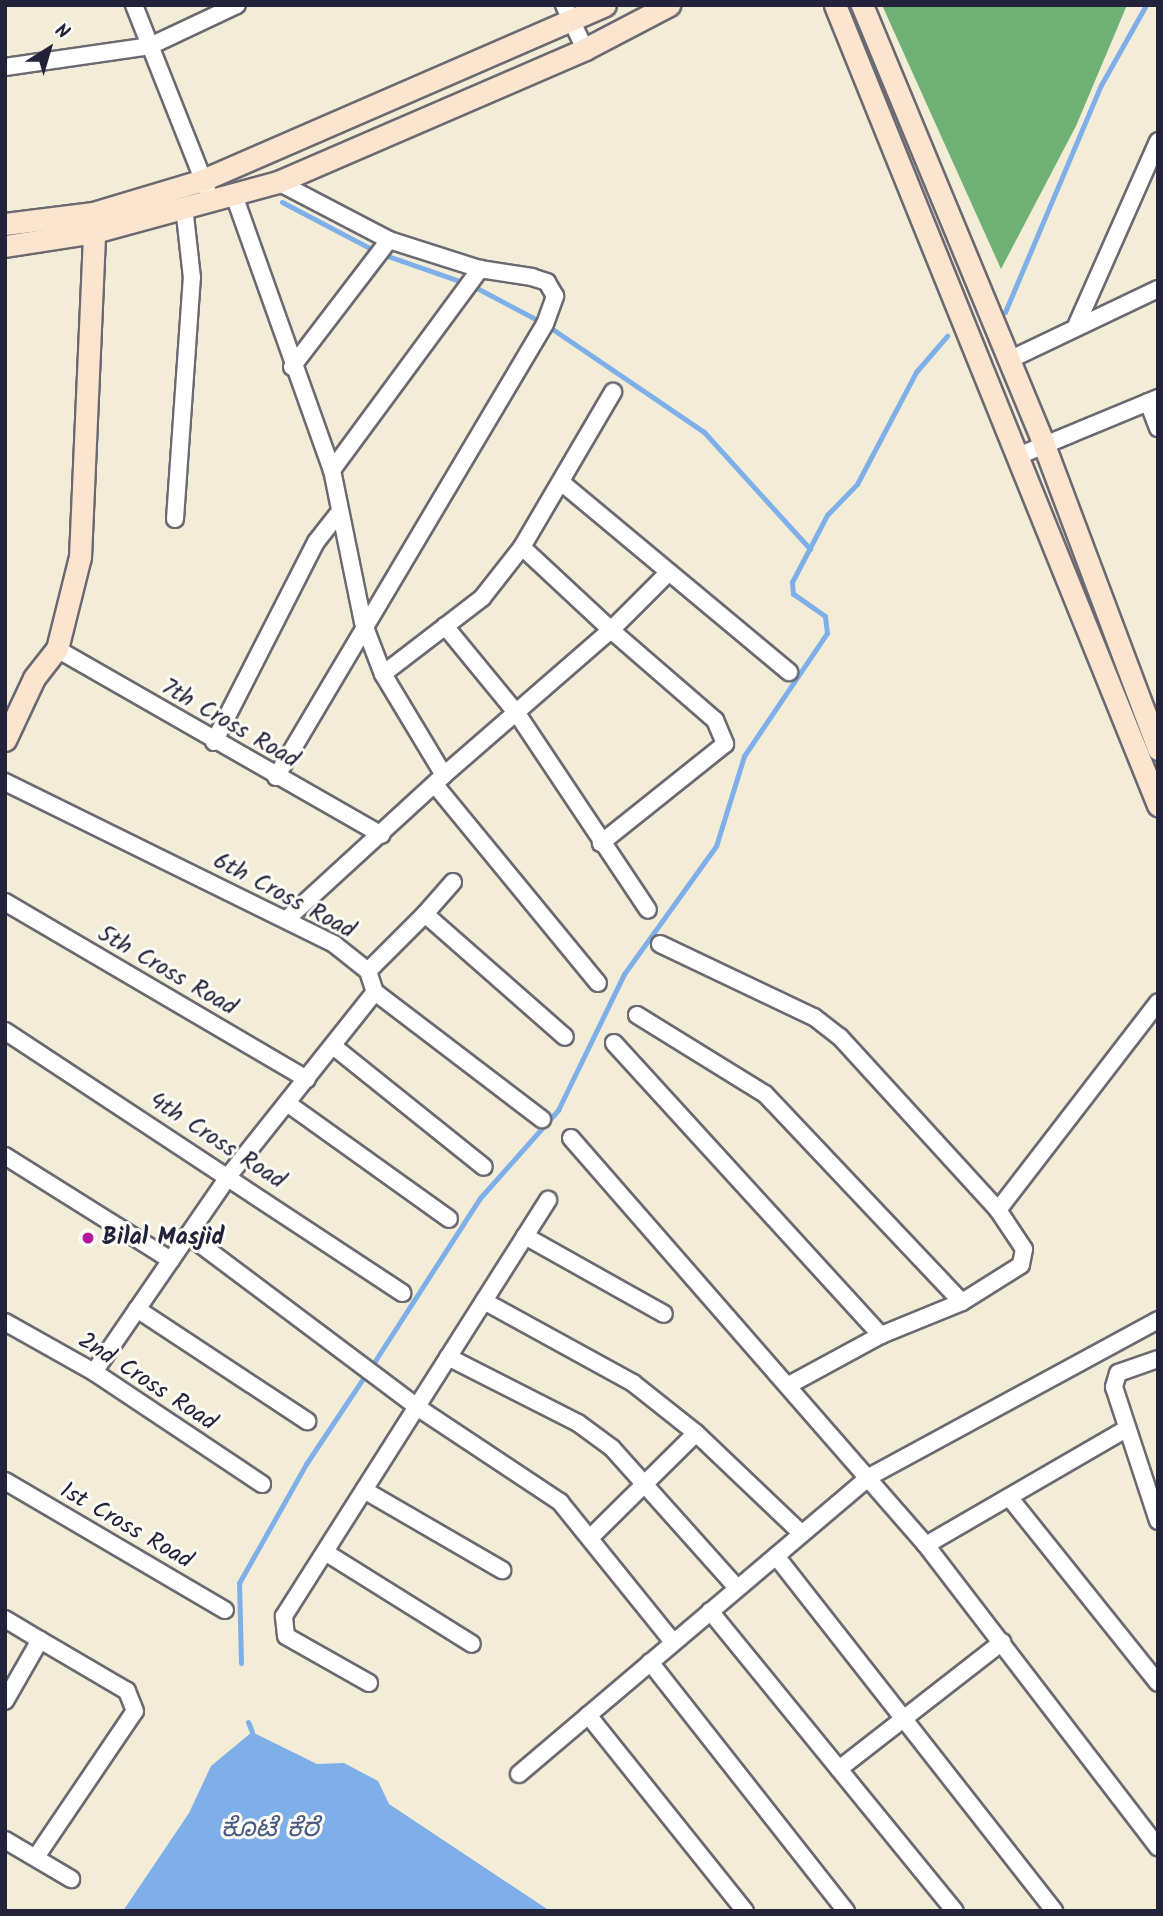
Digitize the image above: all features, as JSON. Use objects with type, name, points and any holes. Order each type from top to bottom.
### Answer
[{"type":"street","points":[[134,5],[212,202]]},
{"type":"street","points":[[5,67],[150,46],[237,5]]},
{"type":"street","points":[[5,225],[93,213],[203,180],[568,14],[605,5]]},
{"type":"street","points":[[5,246],[94,232],[184,207],[235,198],[278,182],[585,49],[669,5]]},
{"type":"street","points":[[835,5],[1158,805]]},
{"type":"street","points":[[862,5],[1044,445],[1158,749]]},
{"type":"street","points":[[568,14],[585,49]]},
{"type":"street","points":[[1077,324],[1156,148]]},
{"type":"street","points":[[276,777],[363,622],[405,562],[552,312],[555,296],[547,282],[480,269],[389,240],[278,182]]},
{"type":"street","points":[[235,198],[292,367],[332,470],[337,515],[363,622],[383,674],[440,781],[598,983]]},
{"type":"street","points":[[176,519],[192,278],[184,207]]},
{"type":"street","points":[[5,740],[34,678],[57,649],[80,557],[94,232]]},
{"type":"street","points":[[292,367],[389,240]]},
{"type":"street","points":[[332,470],[480,269]]},
{"type":"street","points":[[1009,360],[1077,324],[1158,289]]},
{"type":"street","points":[[968,329],[993,319]]},
{"type":"street","points":[[383,674],[482,598],[522,547],[613,392]]},
{"type":"street","points":[[1018,456],[1153,400],[1158,428]]},
{"type":"street","points":[[561,482],[789,672]]},
{"type":"street","points":[[214,742],[316,542],[337,515]]},
{"type":"street","points":[[522,547],[611,630],[715,720],[725,744],[601,843]]},
{"type":"street","points":[[286,920],[440,781],[518,715],[611,630],[668,573]]},
{"type":"street","points":[[445,626],[518,715],[648,910]]},
{"type":"street","name":"7th Cross Road","points":[[57,649],[214,742],[382,835]]},
{"type":"street","name":"6th Cross Road","points":[[5,782],[334,944],[368,971],[375,992]]},
{"type":"street","points":[[368,971],[453,882]]},
{"type":"street","name":"5th Cross Road","points":[[5,902],[307,1079]]},
{"type":"street","points":[[425,914],[565,1037]]},
{"type":"street","points":[[660,944],[814,1017],[840,1037],[998,1210],[1024,1249],[1021,1265],[962,1302],[881,1335],[789,1385]]},
{"type":"street","points":[[94,1372],[230,1174],[375,992],[541,1119]]},
{"type":"street","points":[[998,1210],[1158,1002]]},
{"type":"street","points":[[637,1015],[765,1094],[962,1302]]},
{"type":"street","name":"4th Cross Road","points":[[5,1031],[230,1174],[402,1293]]},
{"type":"street","points":[[614,1043],[881,1335]]},
{"type":"street","points":[[333,1046],[484,1167]]},
{"type":"street","points":[[287,1103],[449,1219]]},
{"type":"street","points":[[571,1138],[926,1545],[1158,1847]]},
{"type":"street","points":[[5,1156],[171,1260]]},
{"type":"street","points":[[369,1683],[281,1628],[325,1552],[548,1200]]},
{"type":"street","points":[[188,1235],[417,1407],[560,1502],[593,1535],[673,1642]]},
{"type":"street","points":[[525,1236],[664,1314]]},
{"type":"street","points":[[484,1301],[633,1383],[696,1433],[802,1533]]},
{"type":"street","points":[[137,1309],[307,1421]]},
{"type":"street","points":[[519,1774],[869,1477],[1158,1320]]},
{"type":"street","name":"2nd Cross Road","points":[[5,1322],[94,1372],[262,1484]]},
{"type":"street","points":[[448,1357],[578,1423],[612,1448],[643,1486],[737,1588]]},
{"type":"street","points":[[1158,1359],[1118,1373],[1114,1387],[1124,1430],[1158,1521]]},
{"type":"street","points":[[926,1545],[1124,1430]]},
{"type":"street","points":[[593,1535],[696,1433]]},
{"type":"street","name":"1st Cross Road","points":[[5,1481],[225,1610]]},
{"type":"street","points":[[365,1490],[502,1570]]},
{"type":"street","points":[[1009,1497],[1158,1683]]},
{"type":"street","points":[[325,1552],[472,1644]]},
{"type":"street","points":[[776,1556],[1054,1911]]},
{"type":"street","points":[[710,1611],[955,1911]]},
{"type":"street","points":[[5,1619],[127,1691],[135,1711],[36,1857]]},
{"type":"street","points":[[5,1701],[40,1640]]},
{"type":"street","points":[[839,1769],[1002,1642]]},
{"type":"street","points":[[650,1662],[846,1911]]},
{"type":"street","points":[[588,1715],[745,1911]]},
{"type":"street","points":[[5,1840],[71,1879]]},
{"type":"green space","points":[[882,5],[1127,5],[1076,126],[1001,269]]},
{"type":"water","name":"ಕೊಟೆ ಕೆರೆ","points":[[252,1732],[317,1764],[344,1763],[378,1781],[389,1804],[550,1911],[123,1911],[189,1813],[211,1766]]},
{"type":"waterway","points":[[1005,312],[1101,85],[1146,5]]},
{"type":"waterway","points":[[282,202],[379,253],[471,285],[545,324],[704,432],[810,549]]},
{"type":"waterway","points":[[371,1367],[480,1198],[558,1110],[624,974],[716,846],[744,756],[827,633],[825,616],[793,594],[792,582],[827,515],[857,484],[916,372],[947,336]]},
{"type":"waterway","points":[[241,1663],[239,1583],[306,1464],[364,1377]]},
{"type":"waterway","points":[[248,1722],[252,1732]]},
{"type":"place","name":"Bilal Masjid","points":[[88,1238]]}]
